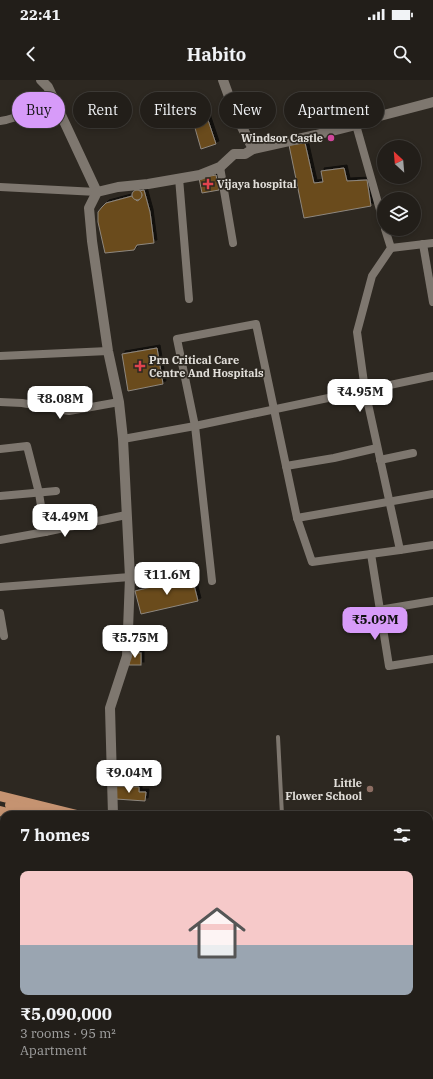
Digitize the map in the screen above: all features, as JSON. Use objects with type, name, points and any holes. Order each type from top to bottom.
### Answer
[{"type":"main road","points":[[0,796],[61,811]]},
{"type":"main road","points":[[0,803],[32,811]]},
{"type":"street","points":[[41,80],[50,92]]},
{"type":"street","points":[[223,80],[235,113],[253,149]]},
{"type":"street","points":[[384,115],[433,102]]},
{"type":"street","points":[[0,121],[12,118]]},
{"type":"street","points":[[65,122],[97,192]]},
{"type":"street","points":[[0,187],[97,192],[118,187],[148,184],[200,175],[220,167],[234,154],[245,154],[253,149],[316,136],[345,128]]},
{"type":"street","points":[[357,128],[377,199]]},
{"type":"street","points":[[220,167],[233,243]]},
{"type":"street","points":[[179,178],[189,299]]},
{"type":"street","points":[[97,192],[89,208],[92,241],[108,351],[119,402],[123,439],[130,577],[127,656],[110,708],[113,811]]},
{"type":"street","points":[[387,236],[391,248]]},
{"type":"street","points":[[400,550],[365,390],[357,332],[372,276],[391,248],[433,243]]},
{"type":"street","points":[[423,244],[433,302]]},
{"type":"street","points":[[212,581],[195,426],[177,339],[256,324],[297,518],[312,562],[433,545]]},
{"type":"street","points":[[0,356],[108,351]]},
{"type":"street","points":[[123,439],[274,410],[433,376]]},
{"type":"street","points":[[0,402],[22,402],[69,411],[119,402]]},
{"type":"street","points":[[0,449],[27,446],[39,493],[45,532]]},
{"type":"street","points":[[286,466],[334,458],[377,448]]},
{"type":"street","points":[[380,460],[413,453]]},
{"type":"street","points":[[0,496],[56,491]]},
{"type":"street","points":[[297,518],[433,494]]},
{"type":"street","points":[[0,540],[126,515]]},
{"type":"street","points":[[371,554],[389,666],[433,659]]},
{"type":"street","points":[[0,587],[130,577]]},
{"type":"street","points":[[379,610],[433,601]]},
{"type":"street","points":[[0,613],[4,636]]},
{"type":"lane","points":[[278,737],[282,811]]},
{"type":"building","points":[[195,128],[211,128],[216,144],[201,149]]},
{"type":"building","points":[[305,143],[314,183],[323,182],[321,171],[344,168],[347,181],[367,180],[371,206],[304,218],[289,145]]},
{"type":"building","points":[[216,175],[219,190],[202,193],[199,178]]},
{"type":"building","points":[[137,190],[142,195],[137,200],[132,195]]},
{"type":"building","points":[[144,190],[150,212],[154,243],[137,245],[134,250],[105,253],[98,222],[98,212],[106,203],[132,196],[137,201],[142,195],[139,191]]},
{"type":"building","points":[[157,348],[163,384],[128,391],[122,354]]},
{"type":"building","points":[[192,577],[198,601],[141,614],[135,591]]},
{"type":"building","points":[[129,653],[141,653],[141,665],[129,665]]},
{"type":"building","points":[[113,786],[139,787],[139,792],[146,792],[145,801],[116,799]]},
{"type":"place","name":"Windsor Castle","points":[[331,138]]},
{"type":"place","name":"Vijaya hospital","points":[[208,184]]},
{"type":"place","name":"Prn Critical Care Centre And Hospitals","points":[[140,366]]},
{"type":"place","name":"Little Flower School","points":[[370,789]]}]
